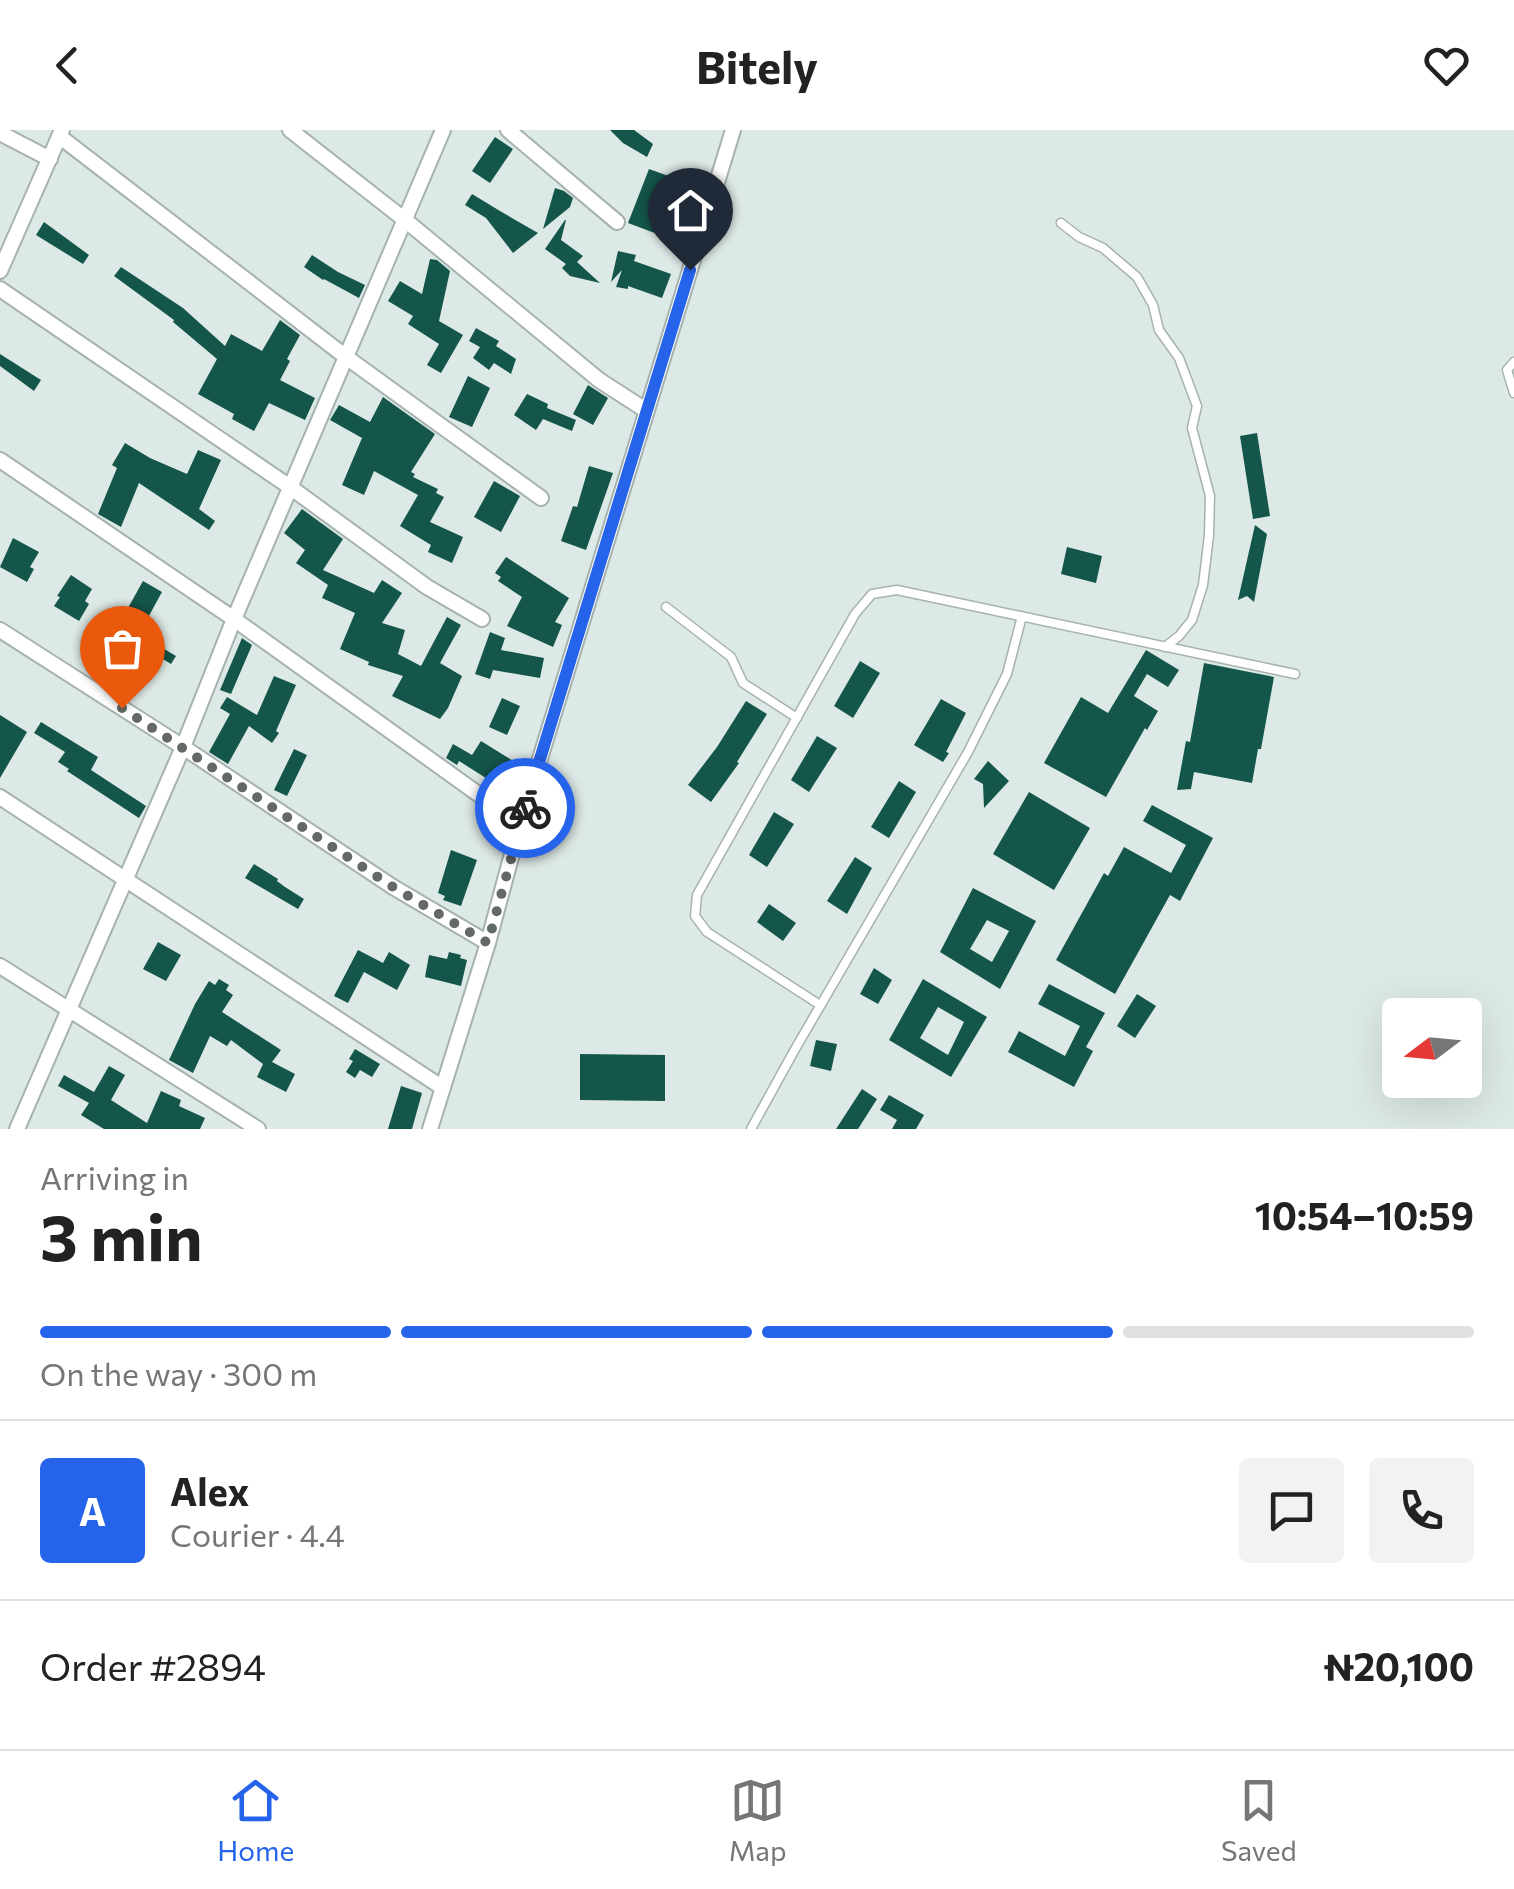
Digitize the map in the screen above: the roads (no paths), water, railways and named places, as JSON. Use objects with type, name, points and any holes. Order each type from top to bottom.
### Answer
[{"type":"street","points":[[290,130],[598,380],[647,411]]},
{"type":"street","points":[[16,1129],[184,747],[234,619],[443,130]]},
{"type":"street","points":[[508,130],[617,222]]},
{"type":"street","points":[[430,1129],[733,130]]},
{"type":"street","points":[[0,133],[50,158]]},
{"type":"street","points":[[0,270],[61,133],[346,357],[541,498]]},
{"type":"street","points":[[0,289],[427,587],[482,619]]},
{"type":"street","points":[[0,460],[234,619],[520,824]]},
{"type":"street","points":[[0,630],[393,887],[488,943]]},
{"type":"street","points":[[0,797],[443,1088]]},
{"type":"street","points":[[0,966],[258,1129]]},
{"type":"lane","points":[[1061,223],[1103,248],[1138,277],[1153,304],[1159,330],[1179,358],[1197,406],[1192,428],[1210,496],[1203,585],[1192,620],[1165,647]]},
{"type":"lane","points":[[1514,362],[1507,370],[1514,392]]},
{"type":"lane","points":[[820,1005],[707,932],[696,916],[698,895],[856,614],[872,594],[897,590],[1296,674]]},
{"type":"lane","points":[[666,606],[731,656],[743,683],[797,718]]},
{"type":"lane","points":[[751,1129],[968,752],[1007,674],[1022,616]]}]
